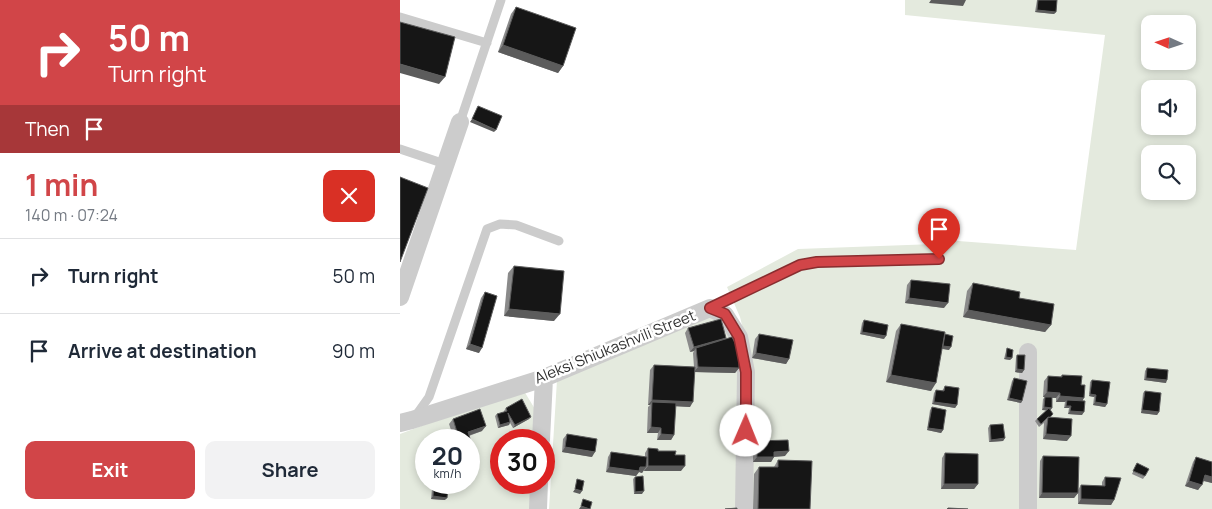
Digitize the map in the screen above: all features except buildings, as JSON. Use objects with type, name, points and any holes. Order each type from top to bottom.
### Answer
[{"type":"street","points":[[400,297],[460,122]]},
{"type":"street","name":"Aleksi Shiukashvili Street","points":[[406,421],[544,378],[710,308],[725,314],[739,337],[746,372],[744,509]]},
{"type":"street","points":[[1028,352],[1028,509]]},
{"type":"street","points":[[542,429],[544,378]]},
{"type":"street","points":[[538,509],[539,494]]},
{"type":"lane","points":[[460,122],[501,0]]},
{"type":"lane","points":[[400,16],[487,43]]},
{"type":"lane","points":[[400,149],[445,164]]},
{"type":"lane","points":[[406,421],[429,397],[487,229],[500,224],[516,225],[559,241]]},
{"type":"lane","points":[[710,308],[800,265],[817,262],[939,259]]},
{"type":"shaded area","points":[[905,0],[1212,0],[1212,509],[749,509],[750,357],[740,317],[727,287],[798,249],[935,244],[958,241],[1076,250],[1105,35],[905,15]]},
{"type":"shaded area","points":[[709,317],[719,320],[739,356],[737,509],[549,509],[550,494],[555,494],[554,429],[557,380]]},
{"type":"shaded area","points":[[524,391],[538,414],[539,429],[490,429],[490,494],[536,494],[535,509],[400,509],[400,434],[507,394]]},
{"type":"route","points":[[746,431],[746,372],[739,337],[725,314],[710,308],[800,265],[817,262],[939,259]]}]
